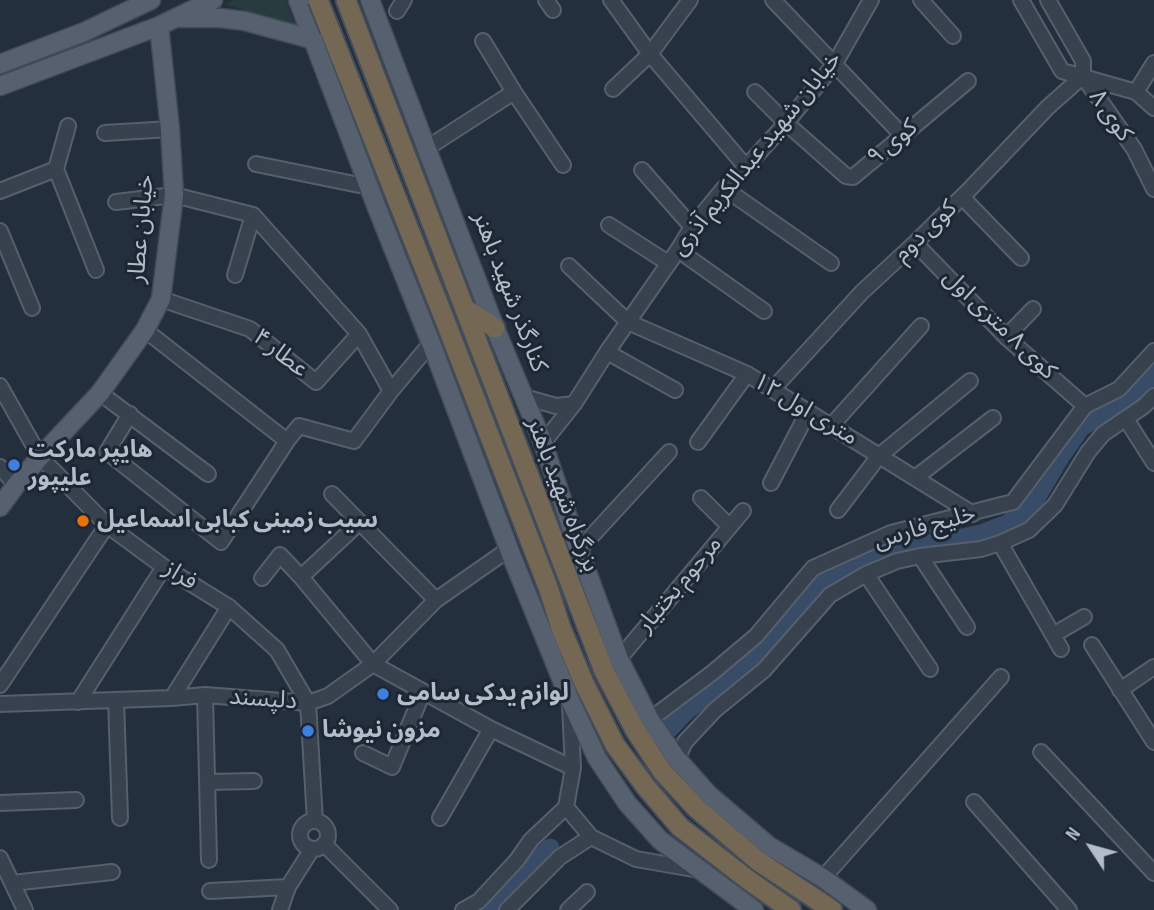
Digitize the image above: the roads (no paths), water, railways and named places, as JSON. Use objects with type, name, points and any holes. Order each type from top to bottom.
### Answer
[{"type":"highway","name":"بزرگراه شهید باهنر","points":[[318,0],[548,587],[561,628],[584,684],[615,745],[680,827],[791,910]]},
{"type":"highway","name":"بزرگراه شهید باهنر","points":[[346,0],[604,671],[642,725],[663,771],[696,808],[758,861],[832,910]]},
{"type":"highway","points":[[465,309],[495,328]]},
{"type":"highway","points":[[813,897],[838,910]]},
{"type":"main road","points":[[0,64],[84,32],[151,0]]},
{"type":"main road","points":[[0,86],[159,26],[214,0]]},
{"type":"main road","points":[[298,0],[511,553],[567,694],[597,758],[627,803],[660,840],[754,910]]},
{"type":"main road","points":[[311,39],[313,15],[327,0]]},
{"type":"main road","name":"کنارگذر شهید باهنر","points":[[369,2],[495,328],[543,443],[642,725],[708,794],[769,846],[823,878],[867,910]]},
{"type":"main road","points":[[177,18],[245,21],[311,39]]},
{"type":"main road","name":"خیابان عطار","points":[[0,507],[40,457],[100,393],[145,330],[161,299],[174,195],[159,26]]},
{"type":"main road","points":[[511,553],[548,587]]},
{"type":"main road","points":[[561,628],[567,694]]},
{"type":"street","points":[[611,0],[650,54],[746,167]]},
{"type":"street","points":[[613,89],[650,54],[690,0]]},
{"type":"street","points":[[773,0],[902,135]]},
{"type":"street","name":"خیابان شهید عبدالکریم آذری","points":[[543,443],[574,404],[692,227],[834,65],[871,0]]},
{"type":"street","points":[[920,0],[953,36]]},
{"type":"street","points":[[1021,0],[1062,71],[1083,76],[1083,61],[1051,2]]},
{"type":"street","points":[[483,41],[563,165]]},
{"type":"street","points":[[1136,92],[1154,63]]},
{"type":"street","name":"کوی ۸","points":[[1083,76],[1136,92],[1154,108]]},
{"type":"street","name":"کوی ۸","points":[[1083,76],[1134,149],[1154,189]]},
{"type":"street","name":"کوی دوم","points":[[772,390],[862,292],[962,197],[1048,107],[1083,76]]},
{"type":"street","name":"کوی ۹","points":[[786,122],[846,176],[853,177],[968,81]]},
{"type":"street","points":[[427,148],[514,92]]},
{"type":"street","points":[[755,92],[786,122]]},
{"type":"street","points":[[68,126],[56,169],[96,270]]},
{"type":"street","points":[[105,133],[170,129]]},
{"type":"street","points":[[256,164],[369,187]]},
{"type":"street","points":[[0,191],[56,169]]},
{"type":"street","points":[[642,170],[692,227]]},
{"type":"street","points":[[724,188],[831,263]]},
{"type":"street","points":[[116,202],[174,195],[253,215],[359,334],[391,391]]},
{"type":"street","points":[[962,197],[1021,258]]},
{"type":"street","points":[[235,275],[253,215]]},
{"type":"street","points":[[609,225],[668,263]]},
{"type":"street","points":[[0,231],[32,308]]},
{"type":"street","name":"کوی ۸ متری اول","points":[[915,243],[1006,337],[1084,406]]},
{"type":"street","points":[[678,250],[764,310]]},
{"type":"street","name":"۱۲ متری اول","points":[[569,266],[628,322],[747,374],[973,513]]},
{"type":"street","name":"عطار ۴","points":[[161,299],[250,329],[316,382],[359,334]]},
{"type":"street","points":[[1006,337],[1033,309]]},
{"type":"street","points":[[831,426],[921,326]]},
{"type":"street","points":[[145,330],[287,440]]},
{"type":"street","points":[[130,414],[107,452],[221,542],[287,440],[299,426],[354,440],[431,343]]},
{"type":"street","name":"خلیج فارس","points":[[642,725],[756,636],[813,568],[891,533],[1013,502],[1084,406],[1119,389],[1154,351]]},
{"type":"street","points":[[607,352],[675,390]]},
{"type":"street","points":[[698,442],[747,374]]},
{"type":"street","points":[[838,510],[879,456],[970,381]]},
{"type":"street","name":"فراز","points":[[0,386],[40,457],[107,525],[164,567],[229,607],[277,650],[308,703]]},
{"type":"street","points":[[100,393],[208,474]]},
{"type":"street","name":"خلیج فارس","points":[[677,759],[685,742],[715,710],[764,670],[830,595],[866,574],[897,561],[919,556],[981,550],[1028,530],[1055,505],[1088,452],[1103,434],[1154,396]]},
{"type":"street","points":[[524,397],[556,406],[574,404]]},
{"type":"street","points":[[771,483],[808,412]]},
{"type":"street","points":[[915,478],[993,418]]},
{"type":"street","points":[[1126,419],[1154,464]]},
{"type":"street","points":[[579,550],[669,452]]},
{"type":"street","points":[[0,467],[16,485]]},
{"type":"street","points":[[332,494],[436,600]]},
{"type":"street","points":[[701,498],[729,526]]},
{"type":"street","name":"مرحوم بختیار","points":[[619,659],[743,511]]},
{"type":"street","points":[[301,577],[360,522]]},
{"type":"street","points":[[0,685],[107,525]]},
{"type":"street","points":[[1000,543],[1061,649]]},
{"type":"street","name":"دلپسند","points":[[0,704],[205,695],[308,703],[328,696],[373,664],[436,600],[511,553]]},
{"type":"street","points":[[262,578],[280,555],[373,664],[491,729],[573,768]]},
{"type":"street","points":[[919,556],[967,627]]},
{"type":"street","points":[[78,702],[164,567]]},
{"type":"street","points":[[866,574],[930,669]]},
{"type":"street","points":[[172,698],[229,607]]},
{"type":"street","points":[[1053,635],[1084,617]]},
{"type":"street","points":[[1092,645],[1154,742]]},
{"type":"street","points":[[1120,690],[1154,667]]},
{"type":"street","points":[[823,878],[1001,677]]},
{"type":"street","points":[[363,753],[392,767],[423,692]]},
{"type":"street","points":[[463,910],[479,901],[510,868],[531,840],[566,807],[573,768],[567,694]]},
{"type":"street","points":[[205,695],[209,860]]},
{"type":"street","points":[[116,700],[120,818]]},
{"type":"street","points":[[308,703],[315,821]]},
{"type":"street","points":[[440,818],[491,729]]},
{"type":"street","points":[[1041,752],[1154,873]]},
{"type":"street","points":[[208,782],[254,781]]},
{"type":"street","points":[[0,803],[76,800]]},
{"type":"street","points":[[974,802],[1069,910]]},
{"type":"street","points":[[566,807],[590,837],[636,859],[699,870]]},
{"type":"street","points":[[279,910],[288,887],[318,846],[328,836],[323,824],[315,821],[306,823],[300,831],[304,845],[318,846],[390,910]]},
{"type":"street","points":[[507,910],[560,857],[590,837]]},
{"type":"street","points":[[0,858],[24,910]]},
{"type":"street","points":[[12,883],[112,872]]},
{"type":"street","points":[[210,891],[288,887]]},
{"type":"street","points":[[568,910],[587,892]]},
{"type":"waterway","points":[[664,734],[686,711],[760,655],[819,584],[896,546],[938,543],[981,534],[1007,524],[1032,505],[1081,427],[1128,400],[1154,375]]},
{"type":"waterway","points":[[488,910],[550,848]]},
{"type":"place","name":"هایپر مارکت علیپور","points":[[14,465]]},
{"type":"place","name":"سیب زمینی کبابی اسماعیل","points":[[83,521]]},
{"type":"place","name":"لوازم یدکی سامی","points":[[383,694]]},
{"type":"place","name":"مزون نیوشا","points":[[308,731]]}]
